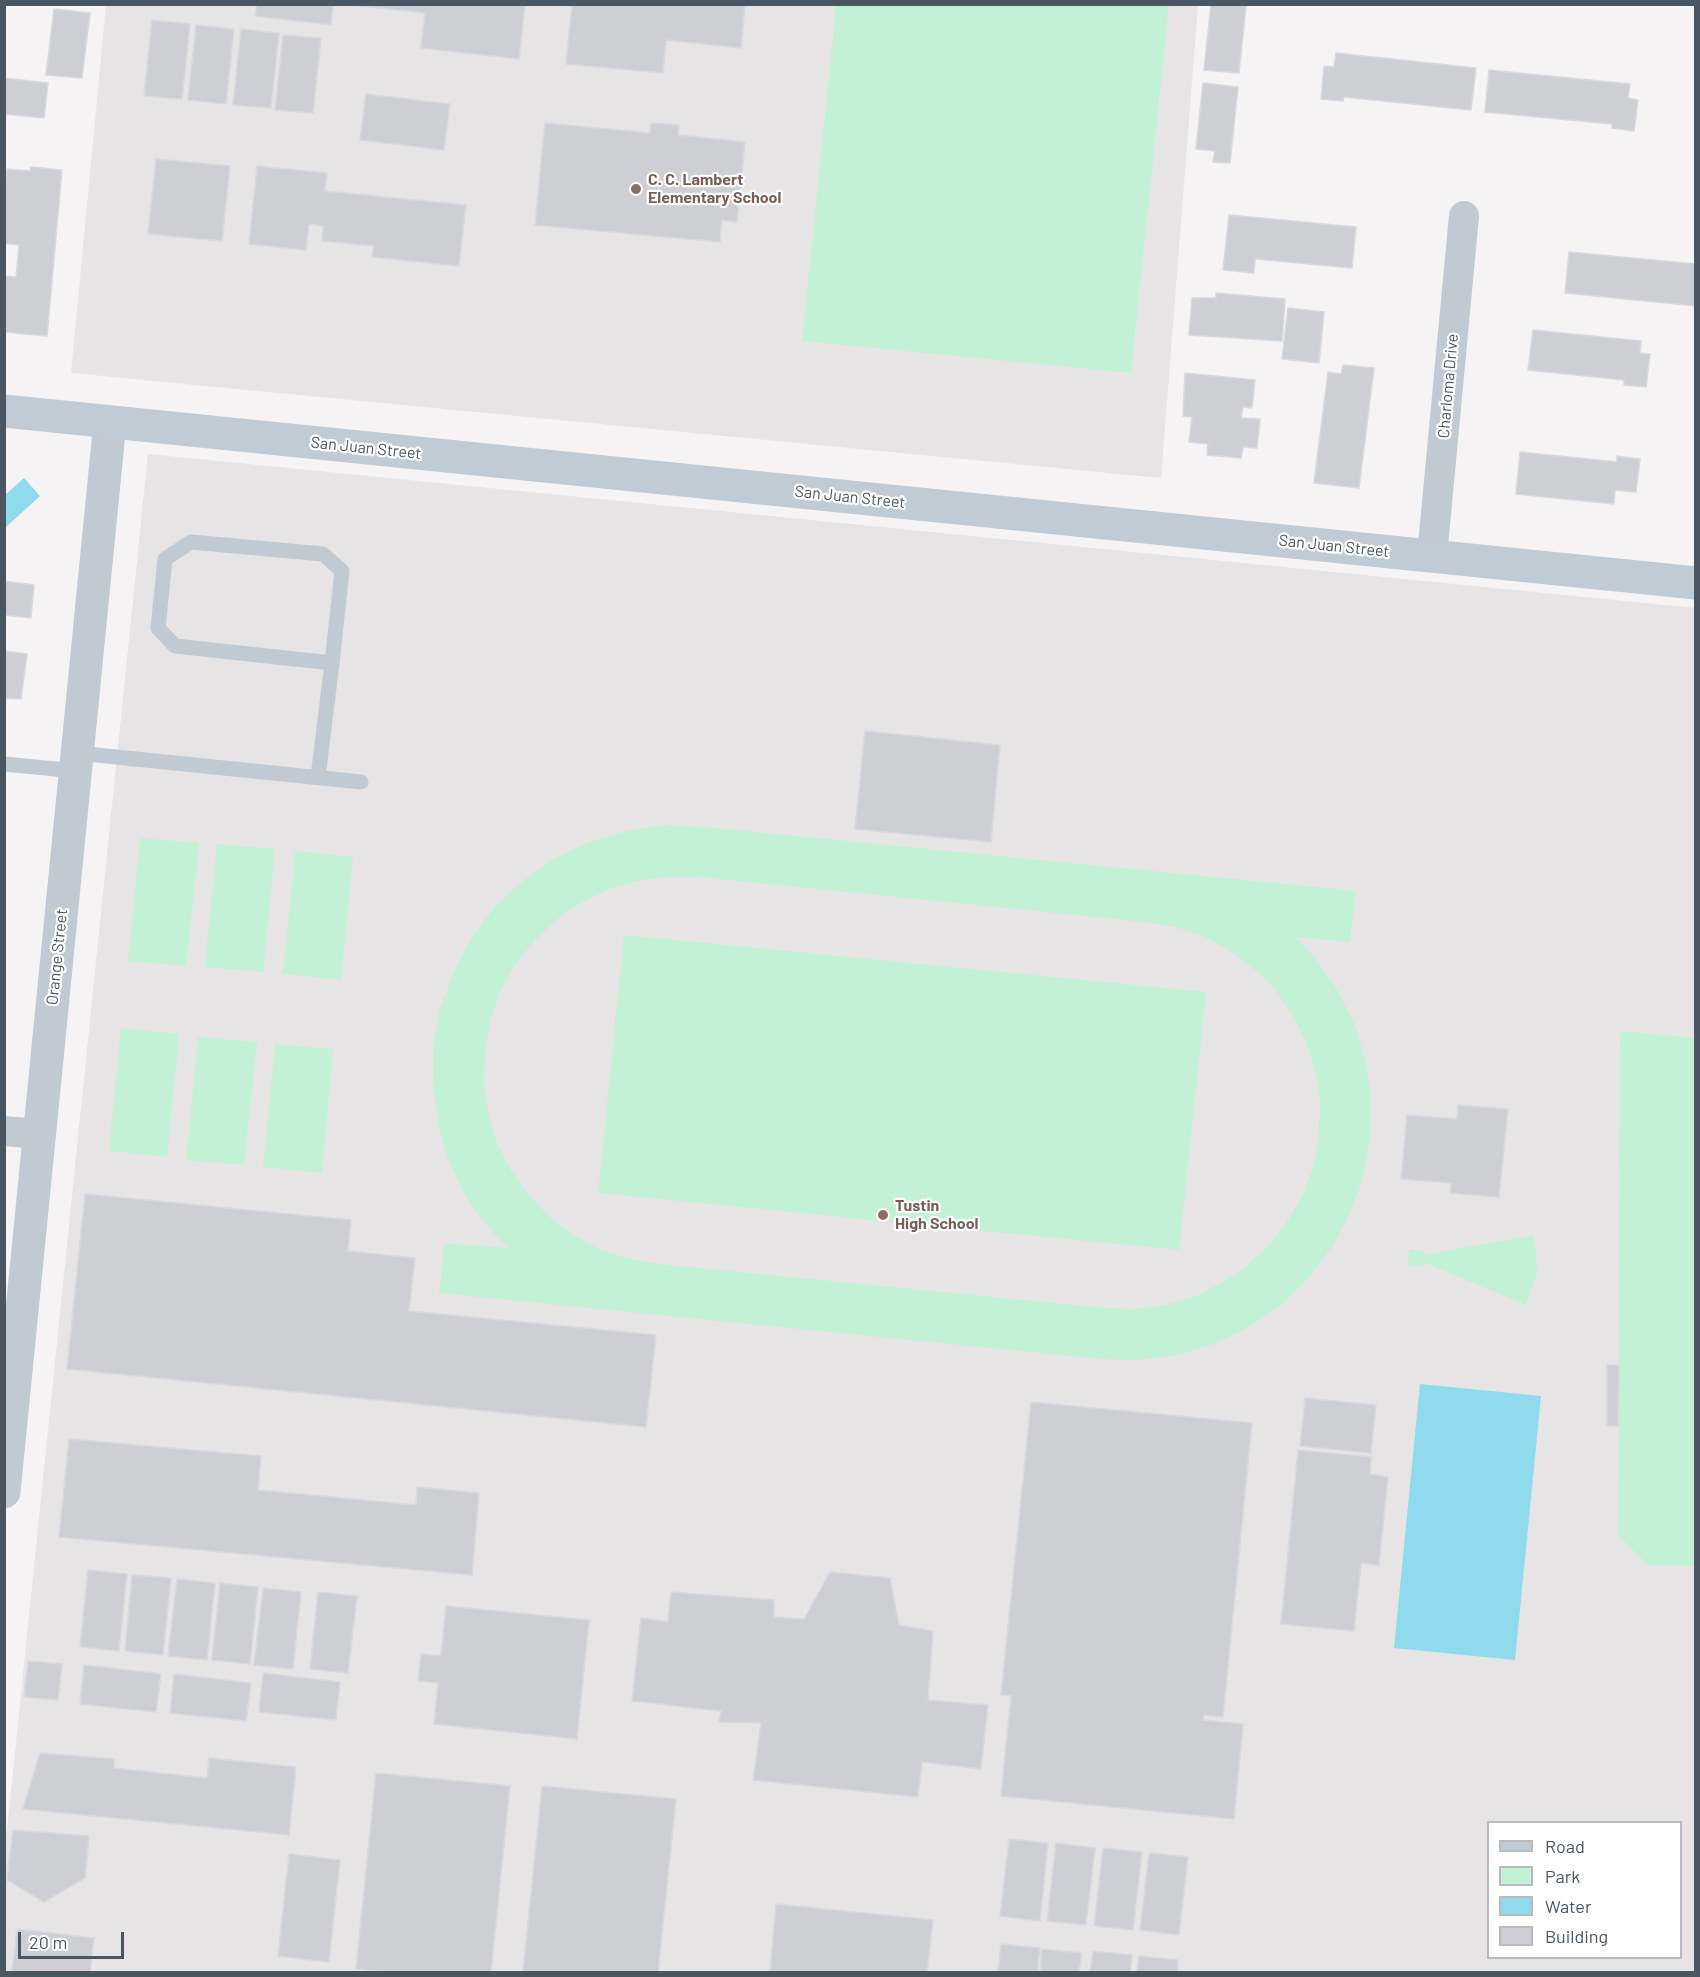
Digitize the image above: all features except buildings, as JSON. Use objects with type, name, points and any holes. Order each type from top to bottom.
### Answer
[{"type":"main road","name":"San Juan Street","points":[[4,411],[1695,583]]},
{"type":"street","name":"Charloma Drive","points":[[1432,556],[1464,216]]},
{"type":"street","name":"Orange Street","points":[[5,1484],[110,422]]},
{"type":"street","points":[[4,1131],[40,1134]]},
{"type":"lane","points":[[318,777],[332,663],[342,571],[323,554],[190,542],[165,559],[158,628],[175,646],[332,663]]},
{"type":"lane","points":[[4,764],[76,762],[318,777],[361,782]]},
{"type":"shaded area","name":"C. C. Lambert Elementary School","points":[[106,5],[1198,5],[1161,478],[71,373]]},
{"type":"shaded area","name":"Tustin High School","points":[[148,454],[1695,608],[1695,1972],[5,1972],[5,1850]]},
{"type":"green space","points":[[836,5],[1169,5],[1131,373],[802,341]]},
{"type":"green space","points":[[665,825],[704,827],[1356,891],[1350,942],[1296,937],[1316,959],[1338,991],[1355,1025],[1366,1063],[1371,1100],[1370,1139],[1363,1177],[1350,1214],[1332,1247],[1308,1278],[1281,1305],[1249,1327],[1214,1344],[1177,1355],[1139,1360],[1100,1359],[439,1293],[444,1243],[508,1248],[487,1226],[465,1195],[448,1159],[438,1123],[433,1084],[433,1046],[440,1008],[454,972],[472,937],[495,907],[524,880],[555,858],[590,842],[627,831]],"holes":[[[668,877],[698,877],[1145,922],[1175,927],[1205,937],[1231,951],[1277,992],[1294,1017],[1307,1044],[1316,1074],[1320,1104],[1319,1134],[1314,1164],[1304,1193],[1289,1219],[1270,1244],[1248,1265],[1223,1282],[1196,1296],[1166,1305],[1136,1309],[1105,1308],[658,1264],[627,1258],[599,1249],[572,1234],[548,1216],[527,1193],[510,1169],[496,1141],[488,1112],[484,1082],[485,1051],[490,1021],[500,992],[515,965],[533,942],[556,920],[580,903],[609,889],[637,881]]]},
{"type":"green space","points":[[140,838],[199,843],[186,966],[128,961]]},
{"type":"green space","points":[[217,844],[275,849],[263,972],[205,967]]},
{"type":"green space","points":[[295,851],[353,857],[341,980],[283,974]]},
{"type":"green space","points":[[624,935],[1206,992],[1179,1250],[598,1193]]},
{"type":"green space","points":[[121,1028],[179,1034],[167,1157],[109,1151]]},
{"type":"green space","points":[[1620,1031],[1695,1038],[1695,1566],[1648,1565],[1618,1535]]},
{"type":"green space","points":[[198,1037],[257,1042],[244,1165],[186,1160]]},
{"type":"green space","points":[[275,1044],[333,1049],[322,1173],[263,1167]]},
{"type":"green space","points":[[1534,1235],[1537,1272],[1526,1305],[1423,1262],[1422,1266],[1407,1265],[1409,1249],[1424,1251],[1424,1255]]},
{"type":"water","points":[[24,478],[40,496],[6,527],[5,495]]},
{"type":"water","points":[[1420,1384],[1541,1396],[1515,1660],[1394,1648]]},
{"type":"place","name":"C. C. Lambert Elementary School","points":[[636,189]]},
{"type":"place","name":"Tustin High School","points":[[883,1215]]}]
